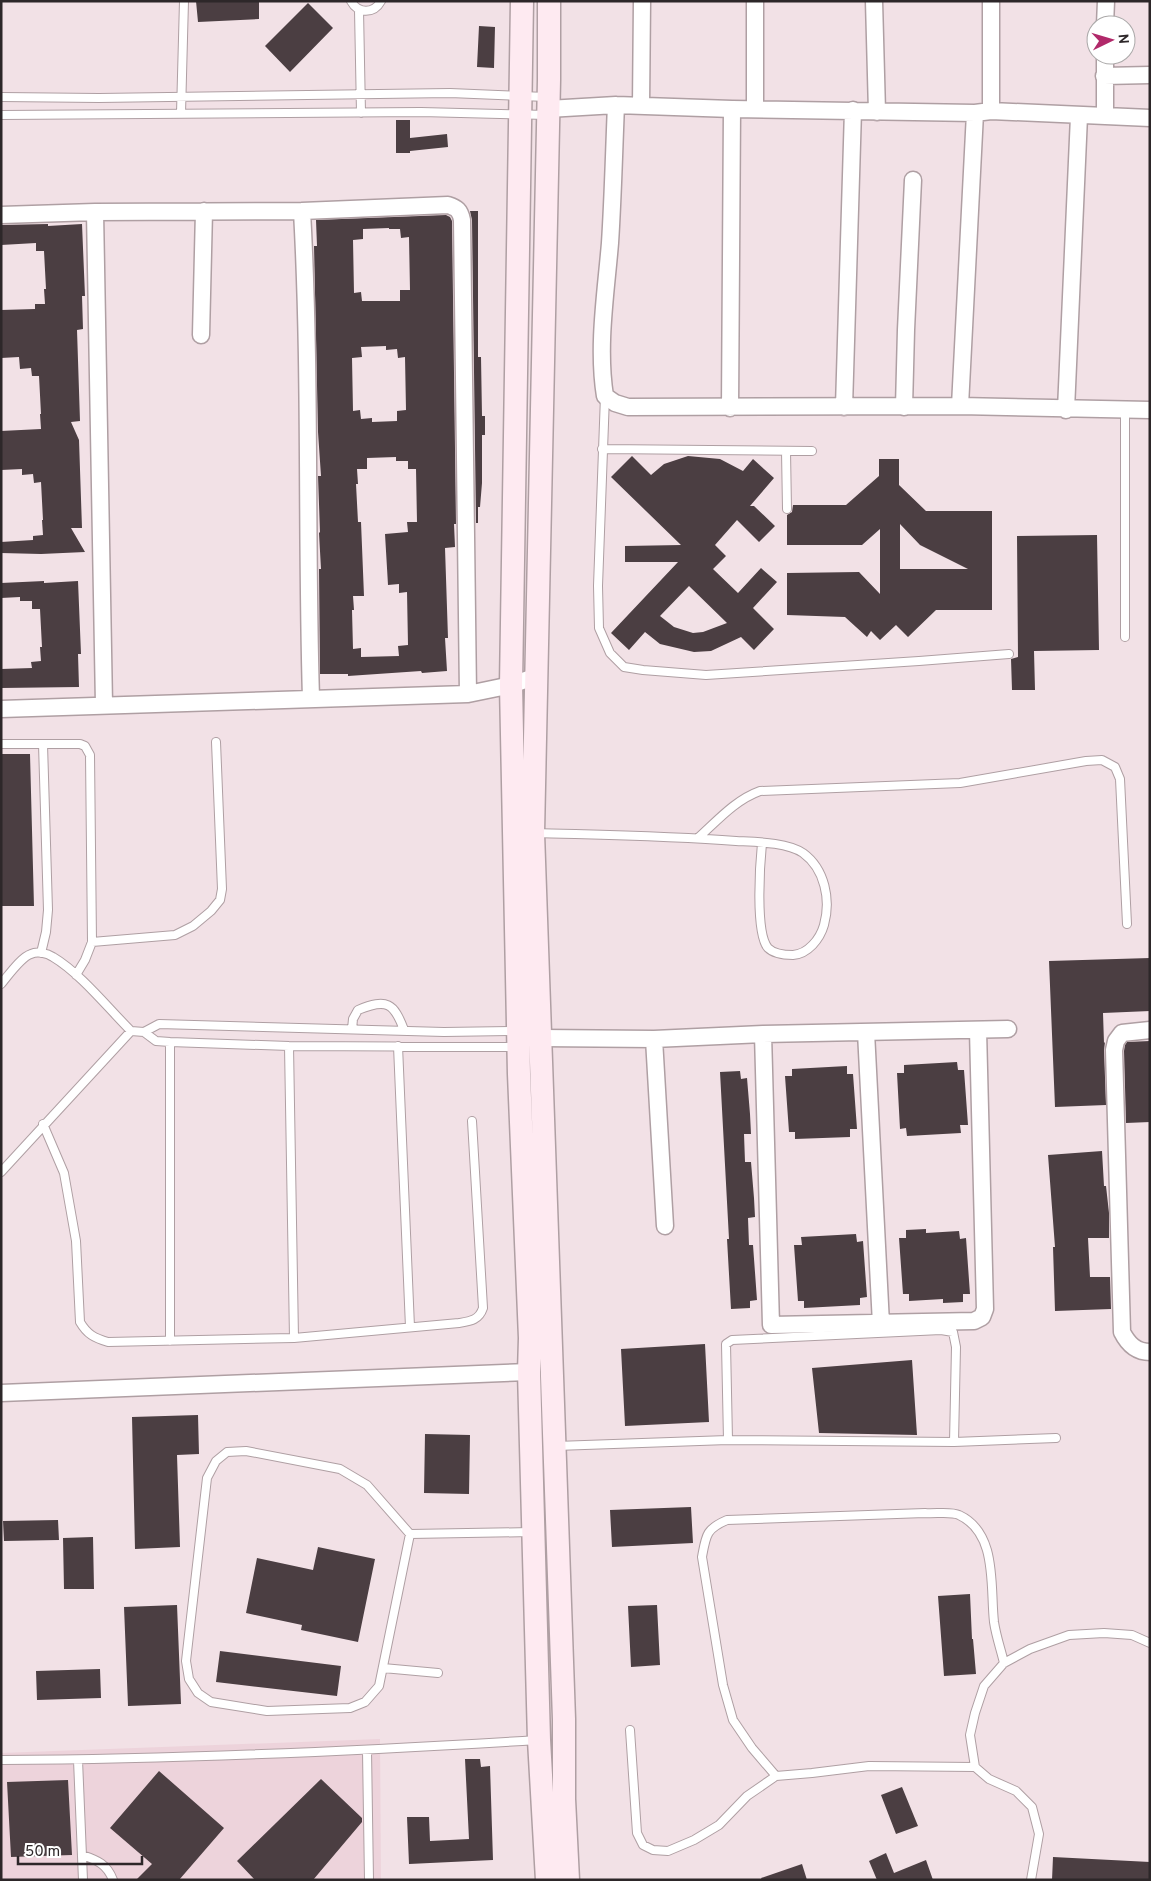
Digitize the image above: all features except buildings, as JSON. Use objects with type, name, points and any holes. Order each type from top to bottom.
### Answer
[{"type":"street","points":[[522,1],[510,685],[554,1446],[568,1880]]},
{"type":"street","points":[[547,1880],[539,1740],[529,1372],[533,833],[549,1]]},
{"type":"street","points":[[641,106],[642,1]]},
{"type":"street","points":[[755,1],[755,108]]},
{"type":"street","points":[[874,1],[877,112]]},
{"type":"street","points":[[960,406],[991,1]]},
{"type":"street","points":[[1105,15],[1106,1]]},
{"type":"street","points":[[1105,65],[1105,116]]},
{"type":"street","points":[[1104,76],[1150,75]]},
{"type":"street","points":[[548,107],[616,105],[877,112],[983,112],[1150,118]]},
{"type":"street","points":[[616,105],[604,322],[603,384],[605,396],[615,403],[628,407],[960,406],[1066,410],[1150,410]]},
{"type":"street","points":[[730,408],[732,109]]},
{"type":"street","points":[[844,407],[853,110]]},
{"type":"street","points":[[1066,410],[1080,116]]},
{"type":"street","points":[[904,407],[913,180]]},
{"type":"street","points":[[1,215],[95,212],[302,211],[448,205],[457,208],[460,213],[468,694]]},
{"type":"street","points":[[201,335],[204,211]]},
{"type":"street","points":[[302,211],[306,295],[308,593],[311,698]]},
{"type":"street","points":[[95,212],[104,705]]},
{"type":"street","points":[[1,709],[468,694],[510,685],[537,676]]},
{"type":"street","points":[[531,1039],[654,1039],[764,1034],[1008,1029]]},
{"type":"street","points":[[764,1034],[771,1325],[881,1324],[974,1321],[982,1317],[985,1309],[978,1030]]},
{"type":"street","points":[[1150,1030],[1122,1033],[1116,1040],[1114,1050],[1122,1332],[1128,1343],[1135,1348],[1150,1352]]},
{"type":"street","points":[[866,1032],[881,1324]]},
{"type":"street","points":[[654,1039],[665,1226]]},
{"type":"street","points":[[1,1393],[529,1372]]},
{"type":"lane","points":[[181,113],[184,1]]},
{"type":"lane","points":[[351,1],[354,7],[359,10],[370,11],[376,9],[382,1]]},
{"type":"lane","points":[[359,10],[361,113]]},
{"type":"lane","points":[[1,97],[99,98],[450,93],[520,105],[548,107]]},
{"type":"lane","points":[[1,116],[361,113],[520,105],[548,107]]},
{"type":"lane","points":[[605,396],[598,586],[599,628],[610,652],[624,666],[644,670],[706,675],[1009,654]]},
{"type":"lane","points":[[1125,410],[1125,637]]},
{"type":"lane","points":[[602,449],[812,451]]},
{"type":"lane","points":[[786,451],[787,509]]},
{"type":"lane","points":[[92,942],[175,935],[192,926],[211,912],[220,900],[222,889],[216,742]]},
{"type":"lane","points":[[1,744],[80,744],[85,746],[90,755],[92,942],[76,976]]},
{"type":"lane","points":[[41,953],[46,932],[48,910],[43,744]]},
{"type":"lane","points":[[698,838],[736,803],[760,791],[960,783],[1086,761],[1102,760],[1115,767],[1120,779],[1127,924]]},
{"type":"lane","points":[[533,833],[698,838],[762,843],[790,847],[802,853],[816,867],[824,884],[827,910],[823,927],[815,943],[797,954],[785,955],[777,953],[768,947],[762,933],[759,881],[762,843]]},
{"type":"lane","points":[[1,984],[25,957],[31,953],[41,953],[52,956],[76,976],[130,1031],[144,1032],[159,1024],[404,1030],[531,1039]]},
{"type":"lane","points":[[352,1029],[358,1010],[369,1005],[383,1004],[392,1007],[397,1012],[404,1030]]},
{"type":"lane","points":[[1,1172],[130,1031]]},
{"type":"lane","points":[[144,1032],[156,1041],[289,1046],[398,1046],[531,1039]]},
{"type":"lane","points":[[170,1042],[170,1341]]},
{"type":"lane","points":[[289,1046],[294,1338]]},
{"type":"lane","points":[[398,1046],[410,1327]]},
{"type":"lane","points":[[43,1124],[64,1173],[76,1241],[80,1322],[86,1332],[94,1338],[108,1342],[294,1338],[475,1320],[480,1316],[483,1308],[472,1121]]},
{"type":"lane","points":[[728,1440],[726,1344],[732,1340],[940,1330],[952,1332],[956,1346],[954,1442]]},
{"type":"lane","points":[[554,1446],[728,1440],[954,1442],[1056,1438]]},
{"type":"lane","points":[[410,1534],[379,1686],[365,1702],[350,1708],[267,1711],[211,1702],[198,1693],[189,1680],[186,1661],[207,1478],[216,1461],[227,1452],[246,1451],[340,1469],[367,1485],[410,1534],[533,1532]]},
{"type":"lane","points":[[776,1776],[752,1748],[733,1720],[724,1685],[702,1556],[706,1537],[714,1526],[727,1520],[925,1513],[958,1514],[971,1523],[985,1541],[990,1571],[994,1624],[1004,1663]]},
{"type":"lane","points":[[1031,1880],[1039,1834],[1032,1807],[1016,1791],[989,1779],[975,1766],[970,1736],[975,1712],[984,1686],[1004,1663],[1030,1648],[1069,1635],[1104,1633],[1132,1635],[1150,1643]]},
{"type":"lane","points":[[383,1668],[438,1673]]},
{"type":"lane","points":[[630,1730],[637,1833],[644,1845],[653,1850],[668,1851],[694,1840],[711,1830],[719,1825],[747,1796],[776,1776],[868,1766],[975,1766]]},
{"type":"lane","points":[[2,1760],[78,1760],[367,1751],[539,1740]]},
{"type":"lane","points":[[367,1751],[369,1880]]},
{"type":"lane","points":[[78,1760],[83,1880]]},
{"type":"lane","points":[[82,1855],[99,1861],[109,1869],[113,1880]]},
{"type":"shaded area","points":[[380,1739],[381,1880],[1,1880],[1,1753]]}]
